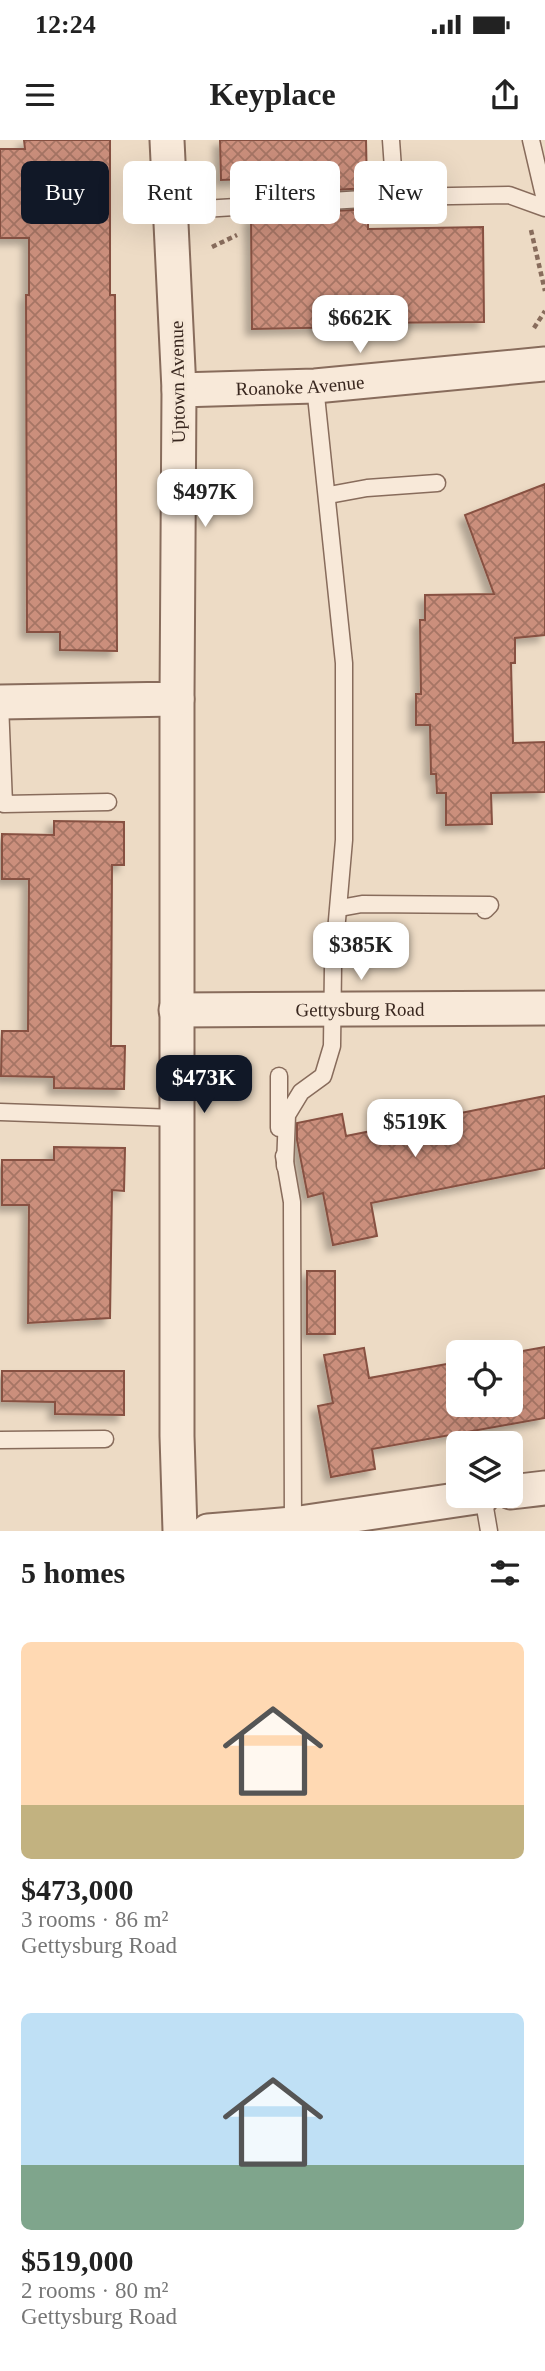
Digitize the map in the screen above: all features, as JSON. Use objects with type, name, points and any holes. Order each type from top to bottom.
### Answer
[{"type":"street","name":"Uptown Avenue","points":[[167,140],[168,161]]},
{"type":"street","name":"Uptown Avenue","points":[[171,224],[179,390],[176,1010],[180,1531]]},
{"type":"street","name":"Roanoke Avenue","points":[[179,390],[315,386],[545,364]]},
{"type":"street","points":[[0,703],[177,699]]},
{"type":"street","name":"Gettysburg Road","points":[[176,1010],[545,1008]]},
{"type":"street","points":[[523,1491],[545,1488]]},
{"type":"street","points":[[208,1531],[293,1527],[446,1502]]},
{"type":"lane","points":[[391,140],[392,161]]},
{"type":"lane","points":[[531,140],[545,200]]},
{"type":"lane","points":[[447,196],[509,195],[545,208]]},
{"type":"lane","points":[[216,208],[354,200]]},
{"type":"lane","points":[[285,1166],[287,1115],[301,1092],[323,1076],[332,1046],[333,966],[341,908],[346,788],[344,663],[330,545],[329,495],[317,424],[315,386]]},
{"type":"lane","points":[[329,495],[367,488],[437,483]]},
{"type":"lane","points":[[0,703],[2,804],[108,802]]},
{"type":"lane","points":[[341,908],[362,904],[490,905],[485,910]]},
{"type":"lane","points":[[279,1076],[278,1123],[292,1202],[293,1527]]},
{"type":"lane","points":[[0,1112],[177,1118]]},
{"type":"lane","points":[[0,1440],[105,1439]]},
{"type":"lane","points":[[485,1508],[489,1531]]},
{"type":"path","points":[[531,229],[545,291]]},
{"type":"path","points":[[534,328],[545,311]]},
{"type":"building","points":[[24,140],[110,140],[110,295],[115,295],[117,651],[60,650],[60,632],[27,632],[26,295],[29,295],[29,238],[0,238],[0,149],[25,149]]},
{"type":"building","points":[[220,140],[366,140],[366,161],[354,161],[354,189],[340,190],[340,161],[230,161],[230,180],[221,180]]},
{"type":"building","points":[[354,210],[354,224],[368,224],[368,229],[483,227],[484,322],[352,323],[352,327],[252,329],[251,224],[340,224],[340,211]]},
{"type":"building","points":[[545,484],[545,635],[515,638],[515,663],[511,663],[513,743],[545,742],[545,792],[491,793],[492,824],[446,825],[446,793],[437,793],[436,774],[431,774],[430,725],[416,725],[416,694],[421,694],[420,620],[425,620],[425,595],[494,594],[465,515]]},
{"type":"building","points":[[54,821],[124,822],[124,865],[112,865],[111,1046],[125,1046],[124,1089],[54,1088],[54,1077],[1,1076],[2,1031],[28,1031],[29,879],[2,879],[2,834],[54,835]]},
{"type":"building","points":[[545,1096],[545,1168],[371,1203],[377,1236],[333,1245],[323,1193],[308,1197],[297,1140],[297,1123],[342,1114],[346,1136]]},
{"type":"building","points":[[54,1147],[125,1148],[124,1191],[112,1190],[110,1318],[28,1323],[29,1205],[2,1205],[2,1160],[54,1160]]},
{"type":"building","points":[[307,1271],[335,1271],[335,1334],[307,1334]]},
{"type":"building","points":[[545,1347],[545,1418],[472,1431],[446,1431],[446,1436],[372,1449],[375,1469],[331,1477],[318,1406],[333,1403],[324,1355],[364,1348],[369,1378],[446,1364],[446,1417],[523,1417],[523,1351]]},
{"type":"building","points":[[2,1371],[124,1371],[124,1415],[55,1414],[55,1402],[2,1401]]}]
